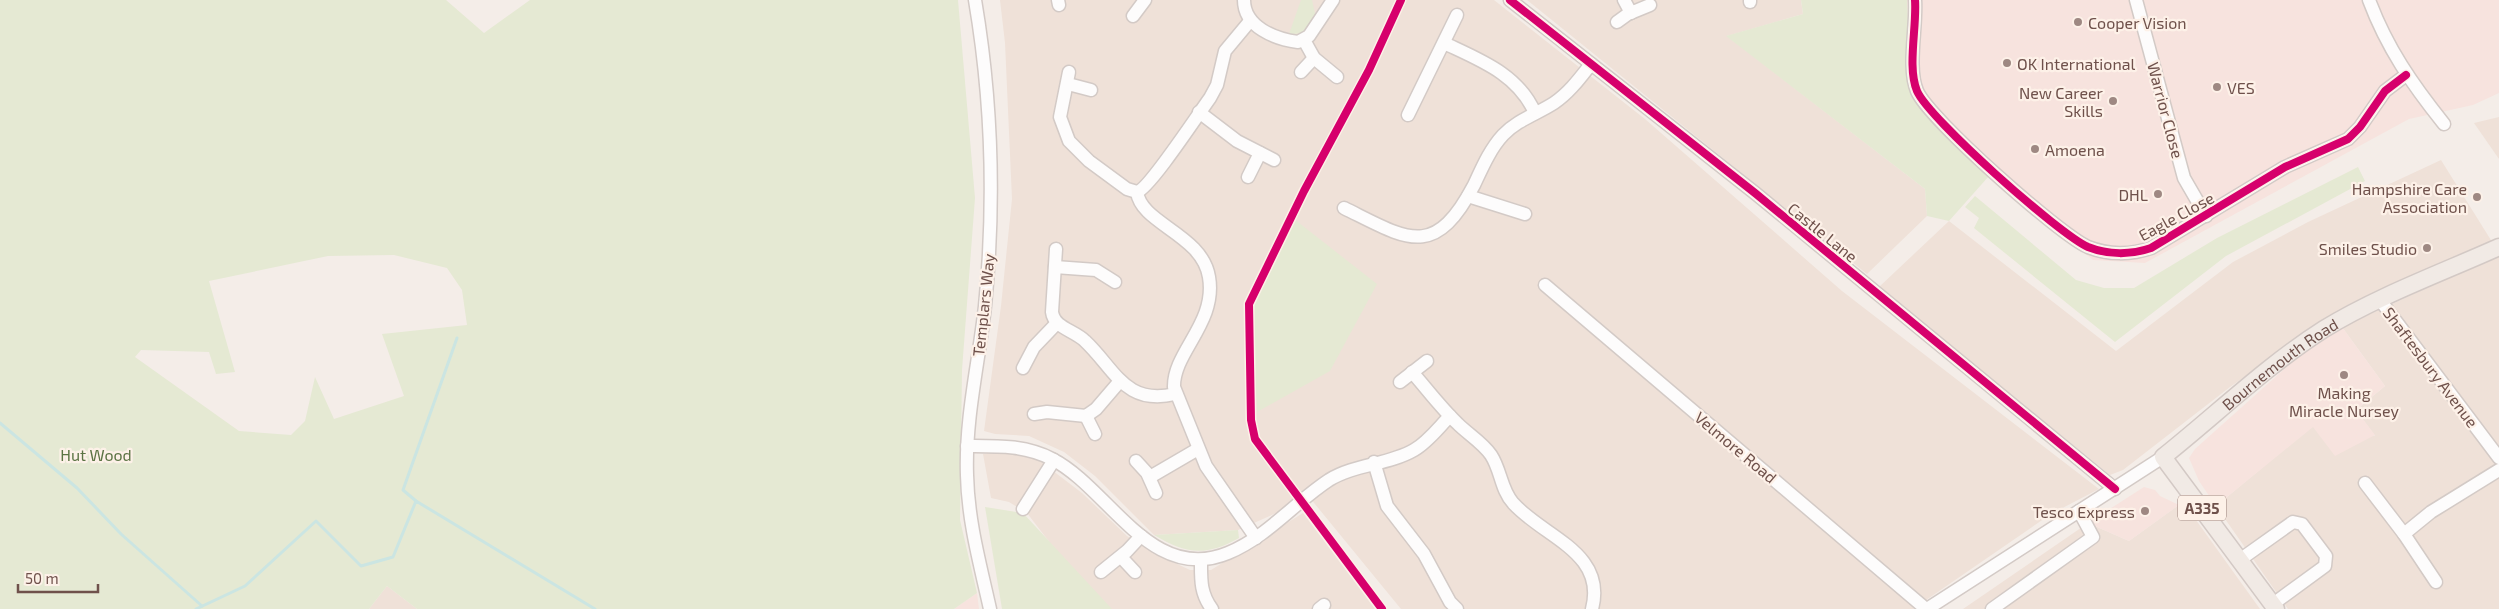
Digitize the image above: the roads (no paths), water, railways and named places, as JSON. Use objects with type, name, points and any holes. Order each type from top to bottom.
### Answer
[{"type":"main road","name":"Bournemouth Road","points":[[2163,457],[2269,369],[2309,339],[2380,300],[2499,247]]},
{"type":"main road","name":"A335","points":[[2163,457],[2275,607]]},
{"type":"street","name":"Templars Way","points":[[975,0],[983,47],[991,197],[984,307],[967,446],[970,522],[990,609]]},
{"type":"street","points":[[1133,16],[1145,0]]},
{"type":"street","points":[[1244,0],[1246,12],[1250,20],[1258,27],[1294,41],[1304,40],[1333,0]]},
{"type":"street","name":"Castle Lane","points":[[1512,0],[1755,193],[2115,489]]},
{"type":"street","points":[[1624,0],[1631,13]]},
{"type":"street","name":"Eagle Close","points":[[1915,0],[1914,75],[1920,97],[1942,124],[2030,203],[2074,238],[2104,252],[2140,252],[2170,238],[2286,167],[2348,138],[2360,127],[2385,91],[2406,75]]},
{"type":"street","name":"Warrior Close","points":[[2136,0],[2184,178],[2206,216]]},
{"type":"street","points":[[2368,0],[2389,46],[2406,75],[2444,124]]},
{"type":"street","points":[[1617,22],[1631,13],[1650,5]]},
{"type":"street","points":[[1408,115],[1457,15]]},
{"type":"street","points":[[1137,192],[1146,186],[1199,112],[1216,85],[1225,51],[1250,20]]},
{"type":"street","points":[[1304,40],[1314,58],[1337,77]]},
{"type":"street","points":[[1444,43],[1492,67],[1513,80],[1528,99],[1535,113]]},
{"type":"street","points":[[1301,72],[1314,58]]},
{"type":"street","points":[[1344,208],[1402,236],[1422,237],[1441,229],[1468,196],[1500,139],[1516,124],[1556,102],[1591,64]]},
{"type":"street","points":[[1091,90],[1068,78],[1060,108],[1062,127],[1069,141],[1089,162],[1127,189],[1137,192]]},
{"type":"street","points":[[1199,112],[1237,141],[1274,160]]},
{"type":"street","points":[[1248,177],[1260,153]]},
{"type":"street","points":[[1137,192],[1139,201],[1144,209],[1195,249],[1204,262],[1209,277],[1210,290],[1206,312],[1176,374],[1174,381],[1175,394],[1198,449],[1218,486],[1256,538]]},
{"type":"street","points":[[1468,196],[1525,214]]},
{"type":"street","points":[[1056,249],[1052,312],[1057,323],[1087,342],[1120,381],[1134,391],[1148,396],[1175,394]]},
{"type":"street","points":[[1055,267],[1096,270],[1115,282]]},
{"type":"street","name":"Velmore Road","points":[[1545,285],[1926,609]]},
{"type":"street","name":"Shaftesbury Avenue","points":[[2380,300],[2499,458]]},
{"type":"street","points":[[1023,368],[1034,347],[1057,323]]},
{"type":"street","points":[[1400,382],[1426,361]]},
{"type":"street","points":[[1412,372],[1450,416],[1491,454],[1504,489],[1513,503],[1574,552],[1586,565],[1594,588],[1592,609]]},
{"type":"street","points":[[1034,414],[1047,412],[1086,416],[1096,409],[1120,381]]},
{"type":"street","points":[[1086,416],[1095,434]]},
{"type":"street","points":[[967,446],[1018,447],[1054,460],[1073,473],[1140,536],[1168,553],[1201,560],[1227,554],[1256,538],[1330,480],[1374,462],[1416,449],[1450,416]]},
{"type":"street","points":[[1150,477],[1198,449]]},
{"type":"street","name":"Bournemouth Road","points":[[1926,609],[2163,457]]},
{"type":"street","points":[[1023,509],[1054,460]]},
{"type":"street","points":[[1136,461],[1150,477],[1156,493]]},
{"type":"street","points":[[1374,462],[1387,506],[1424,554],[1450,602],[1457,609]]},
{"type":"street","points":[[2404,534],[2431,512],[2499,470]]},
{"type":"street","points":[[2365,483],[2404,534],[2436,582]]},
{"type":"street","points":[[1992,609],[2093,537],[2079,512]]},
{"type":"street","points":[[2240,559],[2292,522],[2302,524],[2326,556],[2325,566],[2275,607]]},
{"type":"street","points":[[1101,572],[1121,557],[1140,536]]},
{"type":"street","points":[[1121,557],[1135,572]]},
{"type":"street","points":[[1201,560],[1201,587],[1205,599],[1212,609]]},
{"type":"waterway","points":[[416,501],[403,490],[457,338]]},
{"type":"waterway","points":[[0,423],[77,488],[121,534],[202,606]]},
{"type":"waterway","points":[[196,609],[245,586],[316,521],[361,566],[393,557],[416,501],[595,609]]},
{"type":"place","name":"Cooper Vision","points":[[2078,22]]},
{"type":"place","name":"OK International","points":[[2007,63]]},
{"type":"place","name":"VES","points":[[2217,87]]},
{"type":"place","name":"New Career Skills","points":[[2113,101]]},
{"type":"place","name":"Amoena","points":[[2035,149]]},
{"type":"place","name":"DHL","points":[[2158,194]]},
{"type":"place","name":"Hampshire Care Association","points":[[2477,197]]},
{"type":"place","name":"Smiles Studio","points":[[2427,248]]},
{"type":"place","name":"Making Miracle Nursey","points":[[2344,375]]},
{"type":"place","name":"Tesco Express","points":[[2145,511]]},
{"type":"park label","name":"Hut Wood","points":[[96,454]]}]
